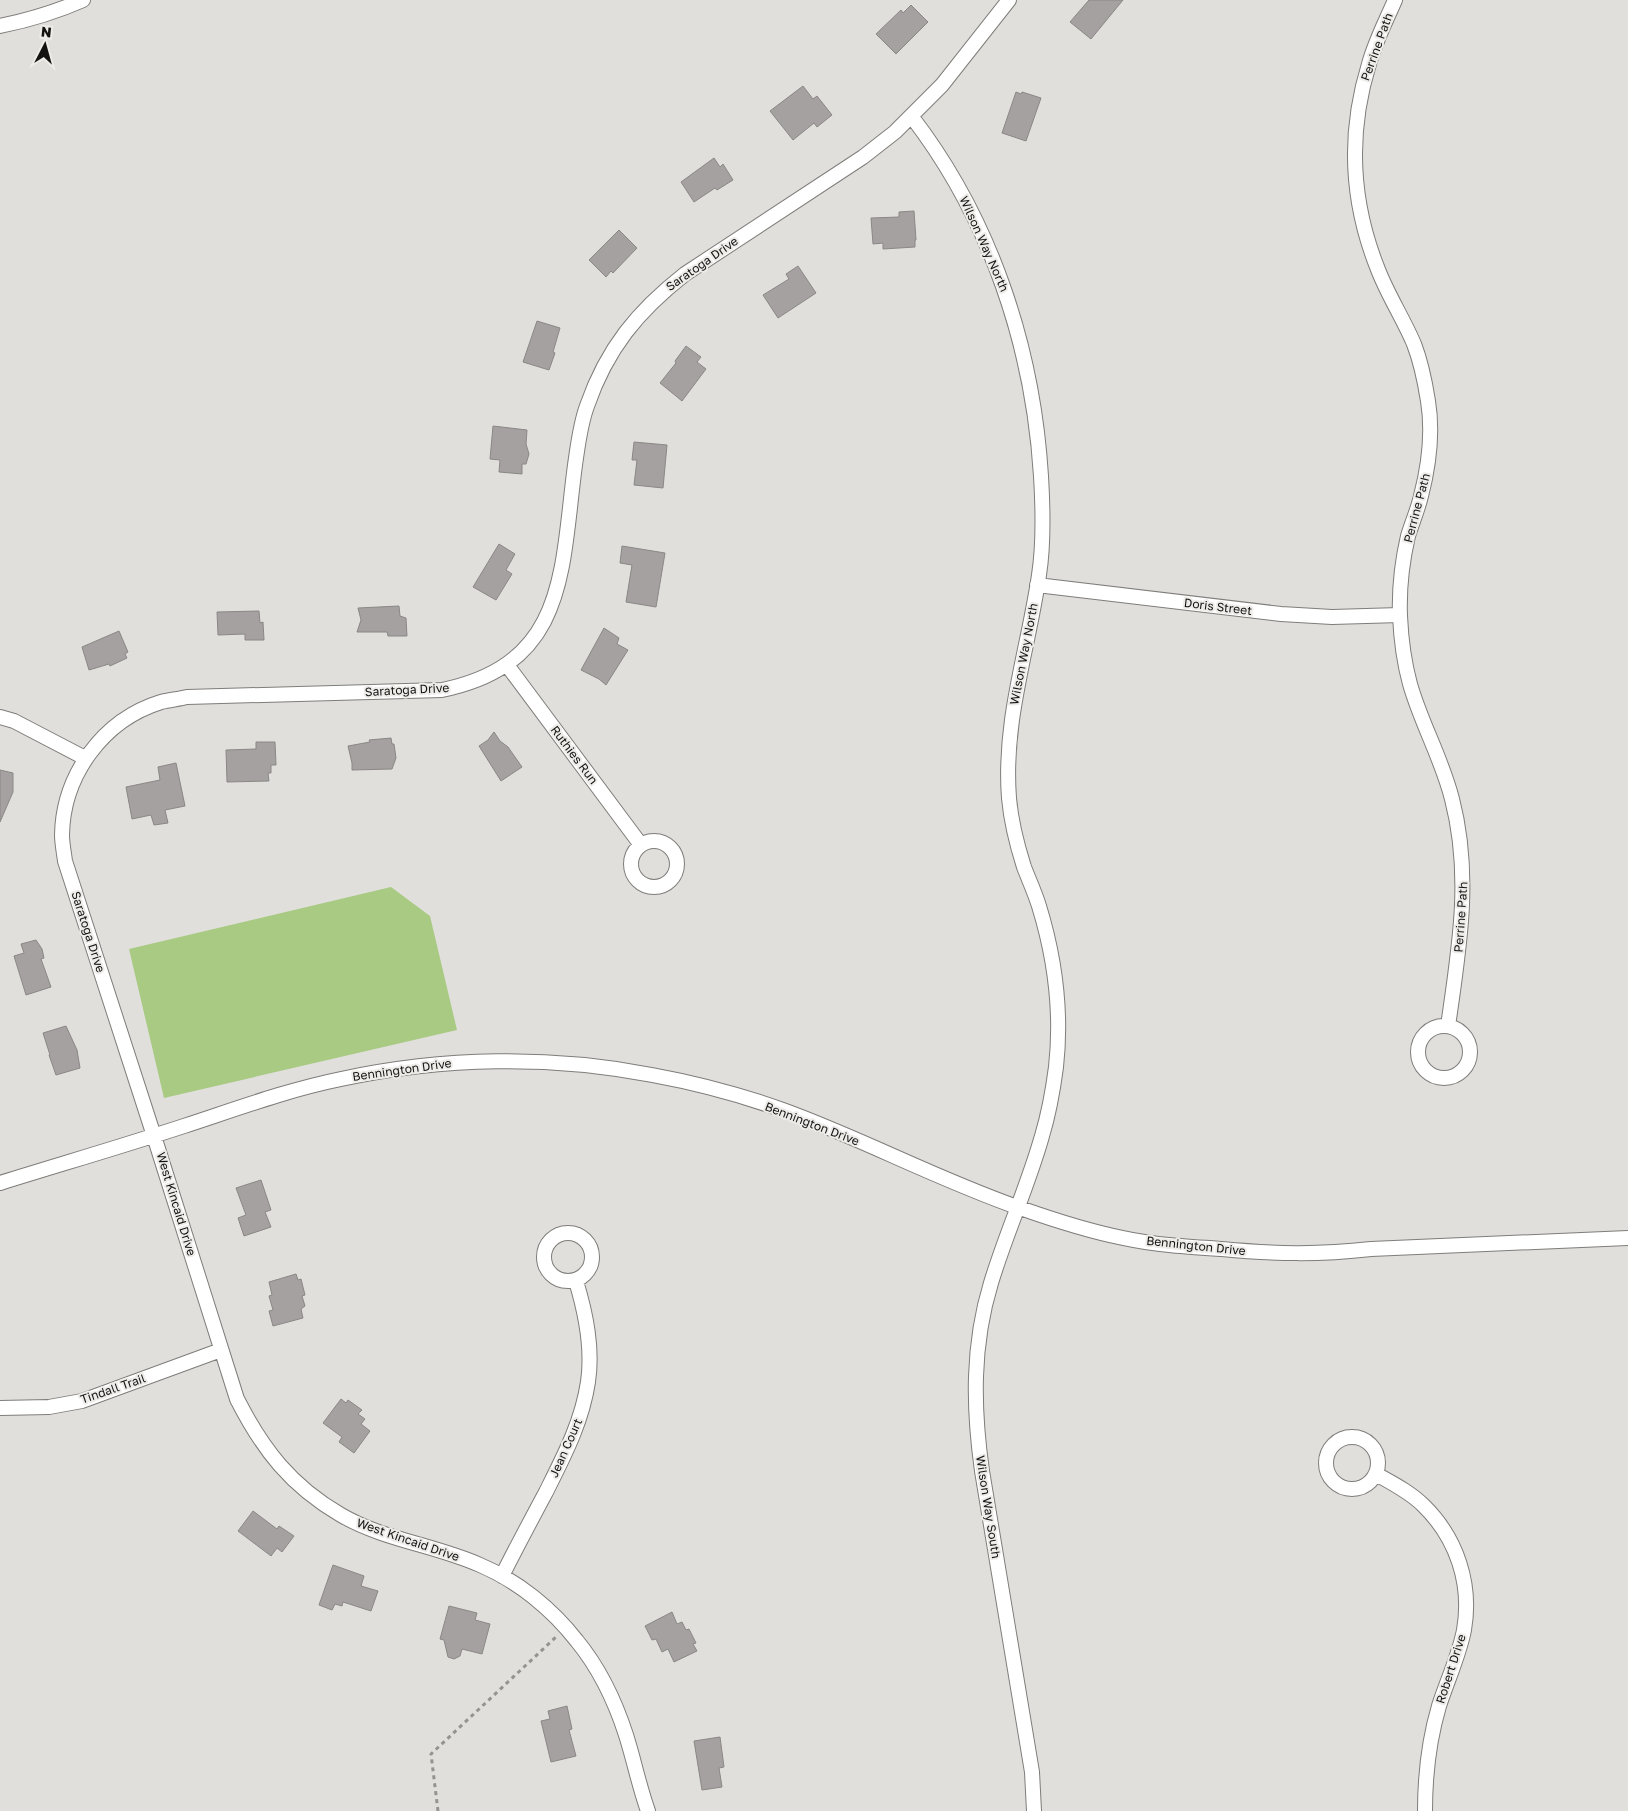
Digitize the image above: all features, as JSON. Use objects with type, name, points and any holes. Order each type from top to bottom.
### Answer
[{"type":"street","points":[[0,26],[59,11],[83,0]]},
{"type":"street","name":"Saratoga Drive","points":[[154,1136],[65,861],[62,835],[65,809],[72,784],[85,758],[102,738],[122,721],[141,710],[161,702],[187,697],[442,690],[465,686],[485,678],[507,664],[525,649],[540,630],[550,612],[559,587],[579,438],[586,408],[598,378],[612,351],[633,322],[657,296],[685,274],[862,157],[912,117],[942,86],[1009,0]]},
{"type":"street","name":"Perrine Path","points":[[1395,0],[1370,61],[1360,95],[1354,161],[1357,196],[1364,231],[1378,269],[1414,344],[1423,371],[1429,403],[1430,436],[1427,469],[1421,497],[1408,537],[1402,571],[1400,615],[1403,651],[1411,685],[1441,762],[1452,799],[1460,838],[1464,877],[1463,916],[1448,1026]]},
{"type":"street","name":"Wilson Way North","points":[[912,117],[930,141],[960,190],[981,231],[999,274],[1017,329],[1031,385],[1039,442],[1042,546],[1037,585],[1010,722],[1008,761],[1010,800],[1015,833],[1048,937],[1055,979],[1058,1020],[1056,1062],[1051,1097],[1042,1138],[1017,1207]]},
{"type":"street","name":"Doris Street","points":[[1037,585],[1281,614],[1332,617],[1400,615]]},
{"type":"street","name":"Ruthies Run","points":[[507,664],[641,845]]},
{"type":"street","points":[[0,717],[14,721],[85,758]]},
{"type":"street","name":"Bennington Drive","points":[[0,1183],[154,1136],[290,1091],[342,1078],[409,1067],[462,1062],[516,1061],[584,1064],[650,1074],[703,1086],[783,1110],[1017,1207],[1080,1228],[1124,1238],[1170,1245],[1283,1254],[1332,1254],[1371,1249],[1628,1238]]},
{"type":"street","name":"West Kincaid Drive","points":[[154,1136],[238,1399],[253,1430],[271,1455],[290,1476],[315,1498],[342,1516],[372,1529],[479,1564],[502,1576],[527,1593],[552,1614],[578,1641],[599,1672],[615,1705],[626,1736],[638,1784],[648,1811]]},
{"type":"street","name":"Wilson Way South","points":[[1017,1207],[991,1283],[981,1322],[974,1397],[976,1431],[1032,1772],[1034,1811]]},
{"type":"street","name":"Jean Court","points":[[502,1576],[571,1442],[581,1414],[588,1381],[589,1352],[586,1322],[576,1281]]},
{"type":"street","name":"Tindall Trail","points":[[0,1408],[49,1407],[82,1400],[222,1350]]},
{"type":"street","name":"Robert Drive","points":[[1376,1474],[1404,1490],[1439,1522],[1460,1563],[1465,1586],[1466,1610],[1464,1631],[1440,1705],[1431,1741],[1425,1783],[1425,1811]]},
{"type":"path","points":[[438,1811],[431,1754],[565,1628]]},
{"type":"green space","points":[[391,887],[430,916],[457,1030],[164,1098],[129,949]]},
{"type":"building","points":[[1089,0],[1123,0],[1091,39],[1070,22]]},
{"type":"building","points":[[911,5],[928,22],[896,54],[876,34],[901,10],[903,13]]},
{"type":"building","points":[[803,86],[813,99],[817,96],[832,115],[817,127],[814,123],[793,140],[770,111]]},
{"type":"building","points":[[1016,92],[1041,98],[1026,141],[1002,133]]},
{"type":"building","points":[[714,158],[720,167],[723,164],[733,180],[717,190],[715,188],[694,202],[681,182]]},
{"type":"building","points":[[914,211],[915,247],[883,249],[883,243],[873,244],[871,218],[899,217],[899,212]]},
{"type":"building","points":[[619,230],[637,248],[613,273],[611,271],[606,277],[589,260]]},
{"type":"building","points":[[798,266],[816,293],[778,318],[763,295],[789,279],[786,274]]},
{"type":"building","points":[[537,321],[560,328],[549,370],[523,362]]},
{"type":"building","points":[[686,346],[701,357],[697,362],[706,369],[682,401],[660,383],[676,363],[675,361]]},
{"type":"building","points":[[493,426],[527,430],[526,444],[529,454],[526,464],[522,464],[522,474],[499,472],[500,460],[490,459]]},
{"type":"building","points":[[634,442],[667,445],[663,488],[634,485],[637,460],[632,460]]},
{"type":"building","points":[[499,544],[515,554],[506,570],[512,574],[496,600],[473,587]]},
{"type":"building","points":[[622,546],[665,553],[656,607],[626,602],[632,565],[620,563]]},
{"type":"building","points":[[399,606],[400,616],[406,618],[407,636],[388,636],[387,632],[357,632],[361,620],[358,608]]},
{"type":"building","points":[[259,611],[260,623],[263,622],[264,640],[245,640],[245,634],[218,635],[217,612]]},
{"type":"building","points":[[604,628],[619,638],[617,644],[628,650],[606,685],[599,679],[581,670]]},
{"type":"building","points":[[119,631],[128,652],[125,654],[127,658],[110,666],[109,664],[89,670],[82,647]]},
{"type":"building","points":[[494,732],[500,741],[508,747],[522,767],[501,781],[479,746],[488,740]]},
{"type":"building","points":[[391,738],[396,758],[392,769],[352,770],[348,746],[370,742],[369,740]]},
{"type":"building","points":[[256,742],[275,742],[276,765],[271,765],[271,773],[268,773],[269,781],[227,782],[226,750],[256,749]]},
{"type":"building","points":[[176,763],[185,806],[165,810],[168,823],[154,825],[151,815],[132,819],[126,787],[160,780],[158,767]]},
{"type":"building","points":[[0,770],[13,773],[13,792],[0,822]]},
{"type":"building","points":[[36,940],[42,949],[44,958],[41,959],[51,987],[26,995],[14,956],[24,953],[21,944]]},
{"type":"building","points":[[66,1026],[77,1050],[80,1068],[56,1075],[43,1033]]},
{"type":"building","points":[[261,1180],[271,1210],[265,1212],[271,1227],[244,1236],[238,1218],[246,1215],[236,1188]]},
{"type":"building","points":[[296,1274],[298,1280],[301,1279],[305,1295],[302,1296],[305,1306],[301,1309],[303,1318],[273,1326],[269,1311],[273,1310],[269,1296],[272,1295],[269,1282]]},
{"type":"building","points":[[341,1399],[346,1403],[348,1400],[362,1410],[358,1414],[365,1419],[361,1424],[370,1431],[354,1453],[339,1442],[342,1437],[323,1423]]},
{"type":"building","points":[[253,1511],[277,1529],[279,1526],[294,1536],[282,1552],[277,1548],[271,1556],[238,1531]]},
{"type":"building","points":[[333,1565],[364,1576],[361,1586],[378,1591],[371,1611],[343,1602],[342,1606],[335,1604],[332,1610],[319,1605]]},
{"type":"building","points":[[449,1606],[477,1613],[475,1620],[490,1624],[482,1654],[462,1649],[460,1656],[454,1659],[448,1657],[444,1640],[440,1639]]},
{"type":"building","points":[[672,1612],[677,1624],[682,1622],[686,1630],[689,1629],[696,1643],[693,1644],[697,1651],[674,1662],[668,1649],[662,1652],[656,1639],[652,1640],[645,1626]]},
{"type":"building","points":[[567,1706],[572,1729],[569,1730],[576,1756],[551,1762],[541,1721],[550,1719],[548,1711]]},
{"type":"building","points":[[720,1737],[724,1767],[719,1768],[722,1787],[702,1790],[694,1741]]}]
